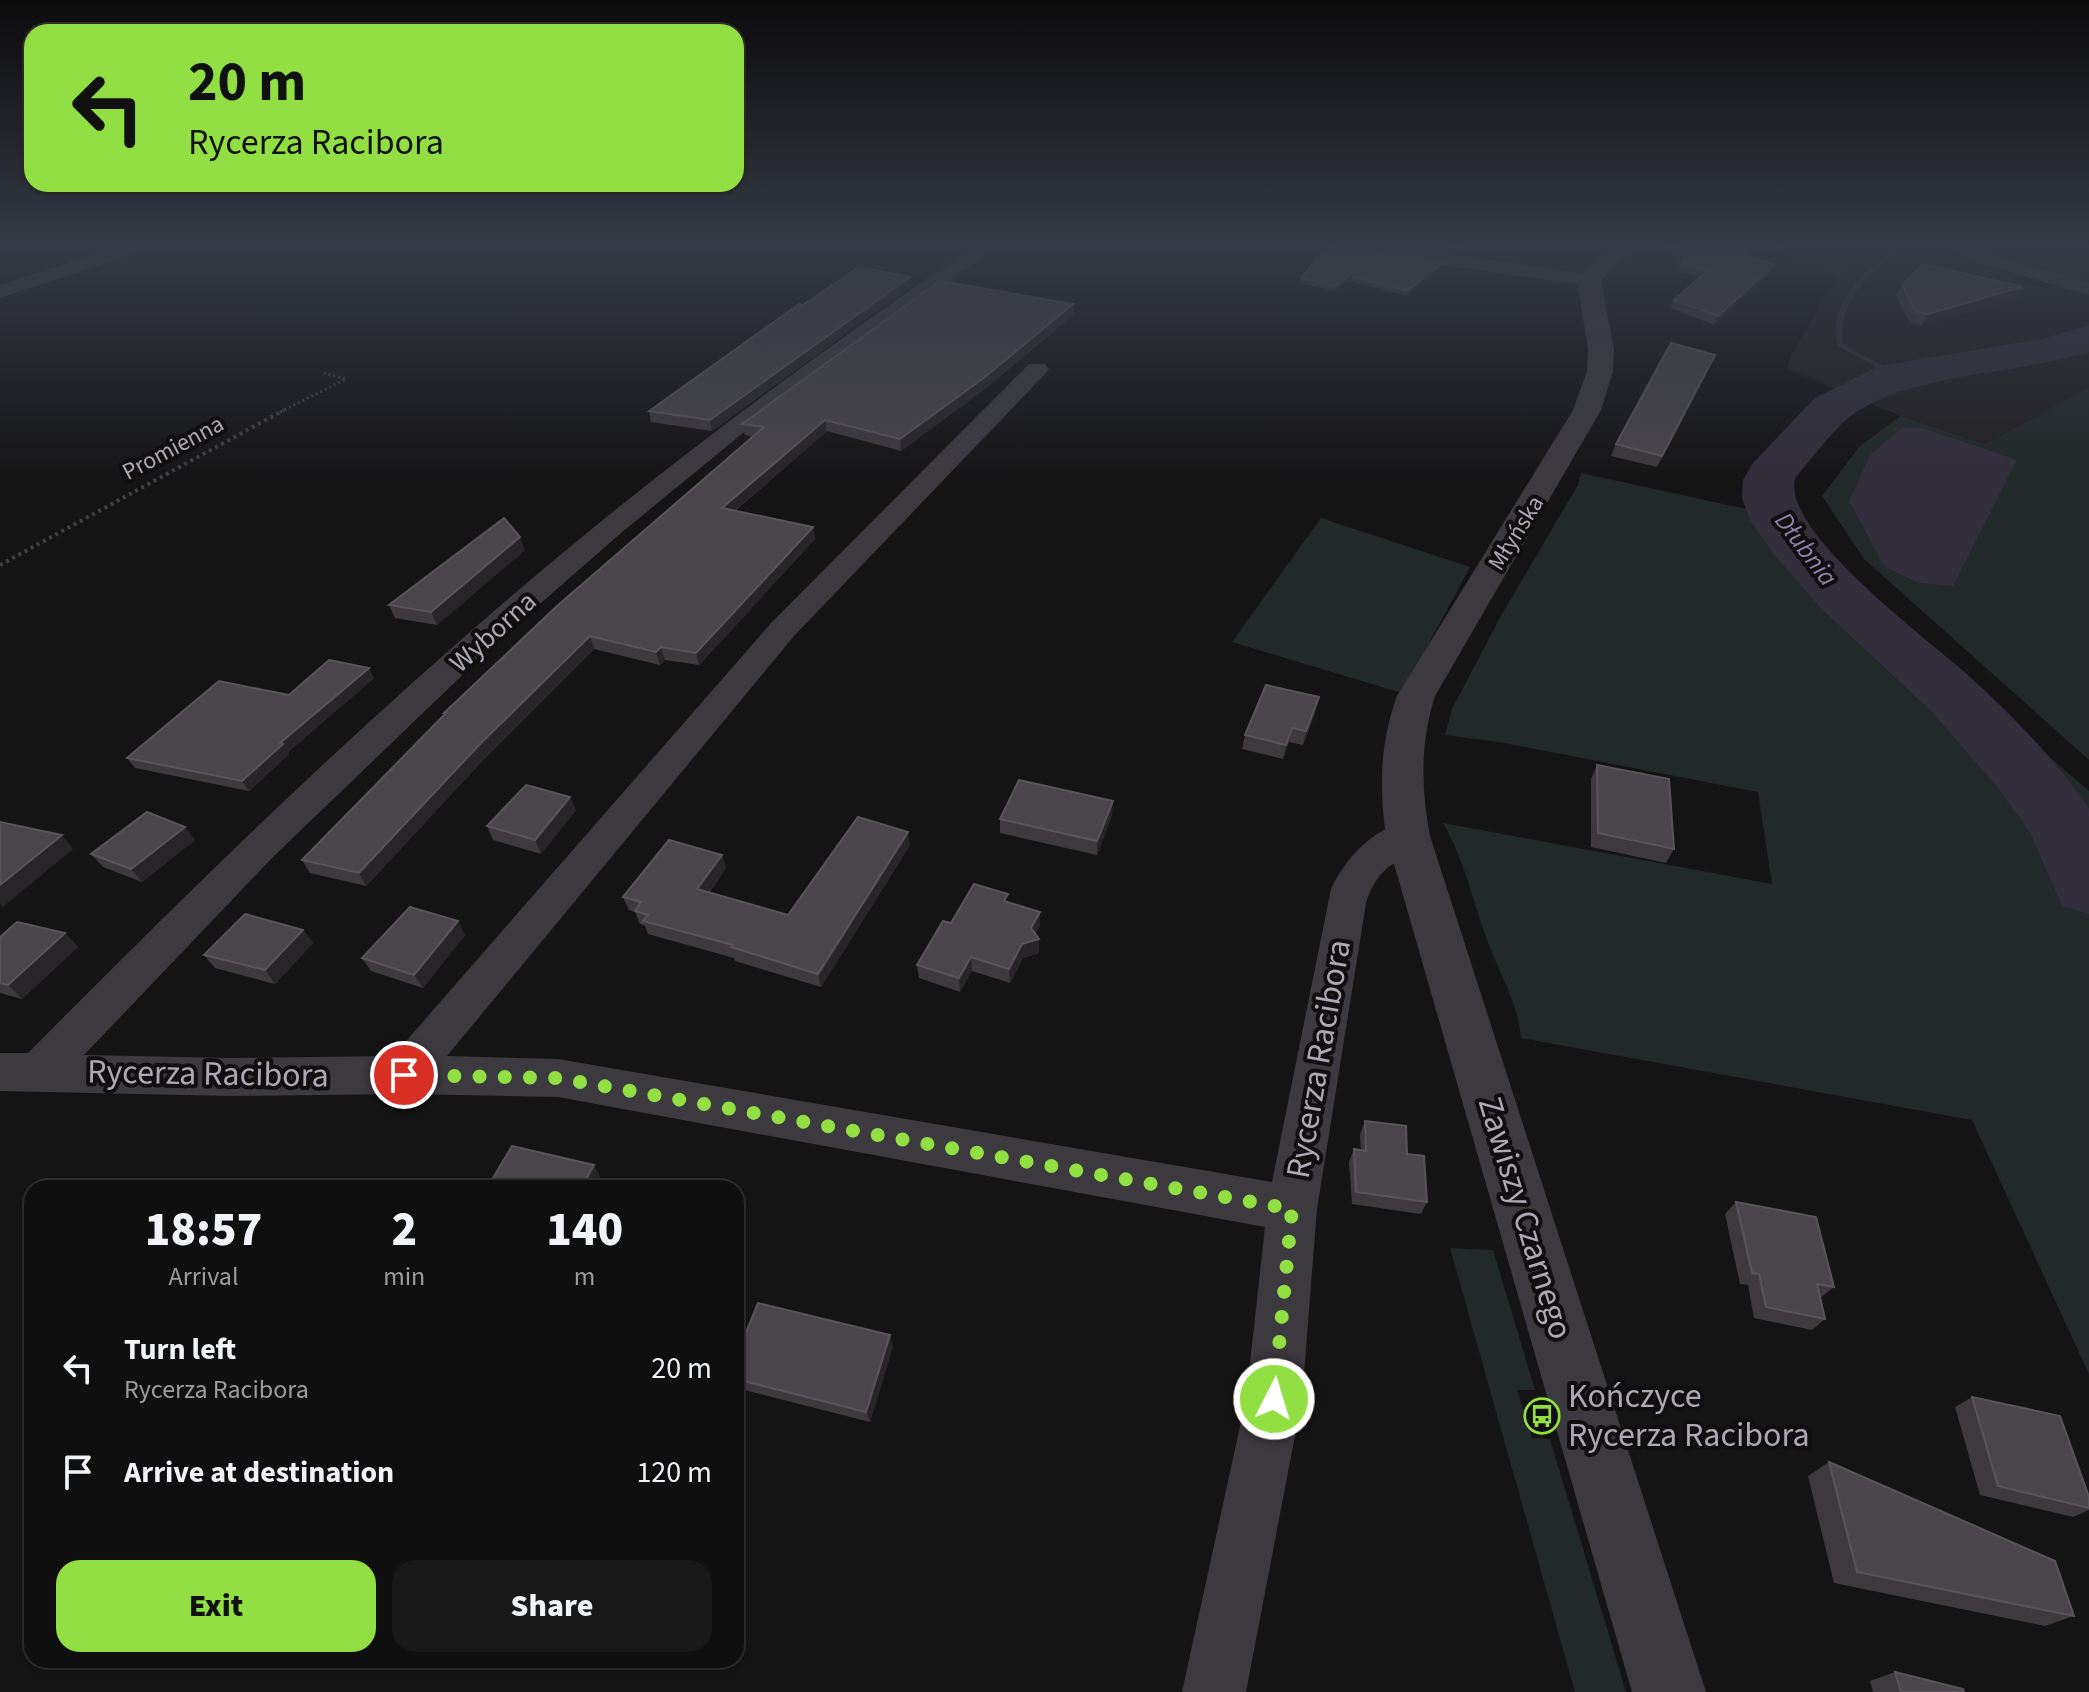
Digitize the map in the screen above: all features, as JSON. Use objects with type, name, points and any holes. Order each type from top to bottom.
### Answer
[{"type":"street","name":"Wyborna","points":[[20,1072],[142,964],[318,792],[580,555],[777,394],[874,323]]},
{"type":"street","name":"Młyńska","points":[[1408,836],[1403,808],[1402,744],[1407,720],[1416,696],[1554,470],[1587,410],[1596,387],[1601,349],[1596,323]]},
{"type":"street","points":[[404,1075],[783,629],[1037,369]]},
{"type":"street","name":"Rycerza Racibora","points":[[20,1072],[230,1077],[404,1075],[558,1078],[1292,1209],[1346,903],[1354,877],[1367,859],[1408,836]]},
{"type":"street","name":"Zawiszy Czarnego","points":[[1408,836],[1669,1692]]},
{"type":"street","points":[[1214,1692],[1274,1399],[1292,1209]]},
{"type":"path","name":"Promienna","points":[[0,565],[247,429],[346,379],[324,373]]},
{"type":"shaded area","points":[[1810,323],[2089,323],[2089,387],[1985,444],[1901,416],[1787,369]]},
{"type":"shaded area","points":[[2089,387],[2089,760],[1864,559],[1822,496],[1860,446],[1901,416],[1985,444]]},
{"type":"shaded area","points":[[1902,428],[1923,428],[2017,460],[1953,586],[1919,583],[1885,567],[1849,501],[1870,455]]},
{"type":"shaded area","points":[[1581,473],[1746,509],[1821,601],[1865,596],[2089,791],[2089,1374],[1972,1120],[1521,1038],[1513,1002],[1489,945],[1464,868],[1443,823],[1772,884],[1758,792],[1499,742],[1445,735],[1452,709],[1502,614],[1578,485]]},
{"type":"shaded area","points":[[1321,518],[1470,567],[1402,693],[1232,642]]},
{"type":"shaded area","points":[[1450,1248],[1493,1250],[1535,1390],[1517,1390],[1532,1438],[1550,1439],[1626,1692],[1575,1692]]},
{"type":"building","points":[[772,323],[846,323],[710,420],[649,411]]},
{"type":"building","points":[[882,323],[1050,323],[985,377],[900,439],[825,420],[722,508],[813,527],[696,653],[661,647],[656,652],[590,636],[480,744],[359,873],[302,860],[444,713],[557,606],[764,427],[742,424]]},
{"type":"building","points":[[1671,343],[1715,355],[1662,456],[1616,444]]},
{"type":"building","points":[[504,518],[520,537],[431,612],[389,605]]},
{"type":"building","points":[[329,660],[369,668],[280,743],[283,744],[242,781],[127,758],[219,681],[289,695]]},
{"type":"building","points":[[1266,685],[1319,697],[1306,731],[1292,728],[1286,745],[1245,735]]},
{"type":"building","points":[[1597,765],[1669,779],[1674,849],[1598,833]]},
{"type":"building","points":[[1019,780],[1113,801],[1097,841],[1000,819]]},
{"type":"building","points":[[526,785],[570,797],[535,840],[487,826]]},
{"type":"building","points":[[147,812],[185,827],[131,869],[91,854]]},
{"type":"building","points":[[858,817],[908,832],[818,974],[731,947],[733,945],[643,921],[648,915],[635,911],[641,902],[623,897],[669,840],[722,855],[697,889],[788,915]]},
{"type":"building","points":[[0,822],[62,835],[0,885]]},
{"type":"building","points":[[974,884],[1008,894],[1004,901],[1040,912],[1031,928],[1039,939],[1022,944],[1009,969],[971,957],[959,978],[917,965],[943,921],[951,923]]},
{"type":"building","points":[[410,907],[458,921],[414,975],[362,958]]},
{"type":"building","points":[[245,914],[303,930],[265,970],[204,955]]},
{"type":"building","points":[[17,922],[65,933],[8,985],[0,983],[0,937]]},
{"type":"building","points":[[1365,1121],[1406,1126],[1407,1154],[1424,1156],[1427,1202],[1356,1192],[1354,1149],[1366,1151]]},
{"type":"building","points":[[512,1146],[594,1165],[586,1180],[492,1180]]},
{"type":"building","points":[[1736,1202],[1816,1217],[1834,1287],[1817,1284],[1825,1319],[1766,1307],[1759,1274],[1752,1273]]},
{"type":"building","points":[[758,1303],[890,1335],[866,1412],[744,1381],[744,1337]]},
{"type":"building","points":[[1972,1397],[2060,1416],[2089,1497],[2089,1508],[1998,1486]]},
{"type":"building","points":[[1829,1462],[2055,1561],[2074,1616],[1857,1572]]},
{"type":"building","points":[[1895,1672],[1963,1689],[1964,1692],[1901,1692]]},
{"type":"waterway","points":[[1839,323],[1840,345],[1895,376]]},
{"type":"waterway","name":"Dłubnia","points":[[2089,338],[2048,351],[1895,376],[1832,408],[1771,474],[1767,492],[1778,520],[1816,570],[1955,698],[2031,782],[2066,831],[2089,886]]},
{"type":"place","name":"Kończyce Rycerza Racibora","points":[[1542,1416]]},
{"type":"route","points":[[404,1075],[558,1078],[1292,1209],[1274,1399]]}]
